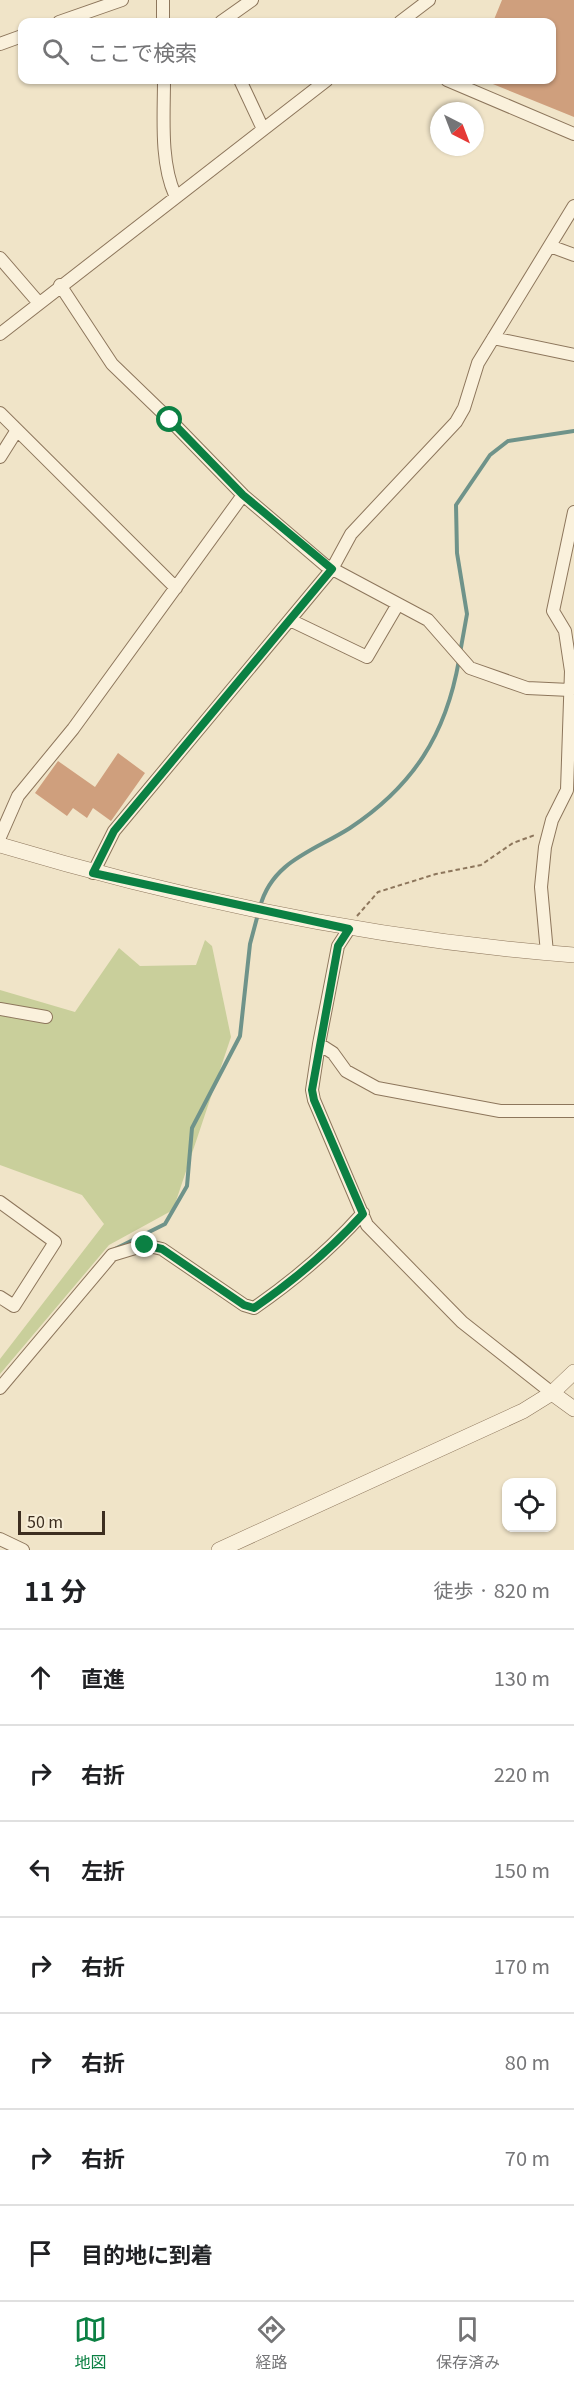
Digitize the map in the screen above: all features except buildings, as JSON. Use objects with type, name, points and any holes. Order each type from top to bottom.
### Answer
[{"type":"street","points":[[70,18],[122,0]]},
{"type":"street","points":[[163,0],[164,18]]},
{"type":"street","points":[[227,18],[252,0]]},
{"type":"street","points":[[405,18],[429,0]]},
{"type":"street","points":[[0,44],[18,37]]},
{"type":"street","points":[[164,84],[167,165],[169,182],[175,195]]},
{"type":"street","points":[[242,84],[262,129]]},
{"type":"street","points":[[0,334],[175,195],[322,84]]},
{"type":"street","points":[[456,84],[574,134]]},
{"type":"street","points":[[93,873],[114,831],[332,569],[351,534],[456,422],[464,408],[478,363],[574,206]]},
{"type":"street","points":[[550,246],[574,255]]},
{"type":"street","points":[[0,258],[38,302]]},
{"type":"street","points":[[60,285],[112,364],[243,495],[332,569],[428,620],[470,668],[527,687],[570,690]]},
{"type":"street","points":[[493,338],[574,355]]},
{"type":"street","points":[[0,413],[176,588]]},
{"type":"street","points":[[0,457],[17,430]]},
{"type":"street","points":[[0,837],[18,796],[73,729],[243,495]]},
{"type":"street","points":[[547,953],[541,887],[544,847],[567,790],[572,671],[565,631],[553,611],[574,512]]},
{"type":"street","points":[[290,620],[367,657],[398,604]]},
{"type":"street","points":[[0,845],[93,873],[349,929],[574,955]]},
{"type":"street","points":[[349,929],[338,946],[312,1090],[314,1100],[367,1225],[462,1322],[574,1408]]},
{"type":"street","points":[[0,1009],[46,1017]]},
{"type":"street","points":[[319,1044],[333,1053],[346,1071],[377,1088],[500,1111],[574,1111]]},
{"type":"street","points":[[0,1297],[14,1306],[55,1242],[1,1205]]},
{"type":"street","points":[[0,1388],[112,1255],[145,1245],[162,1249],[244,1305],[254,1308],[277,1293],[363,1214]]},
{"type":"street","points":[[219,1550],[524,1411],[552,1393],[574,1372]]},
{"type":"street","points":[[0,1539],[23,1550]]},
{"type":"path","points":[[349,929],[378,892],[436,874],[482,865],[513,843],[550,829]]},
{"type":"green space","points":[[205,940],[212,946],[231,1037],[173,1210],[109,1245],[0,1374],[0,1359],[104,1224],[82,1195],[0,1165],[0,990],[75,1012],[119,948],[140,966],[196,965]]},
{"type":"waterway","points":[[460,653],[467,614],[457,553],[456,505],[490,455],[508,441],[574,431]]},
{"type":"waterway","points":[[260,907],[266,891],[284,868],[372,812],[409,776],[435,735],[445,712],[459,660]]},
{"type":"waterway","points":[[115,1249],[165,1224],[187,1186],[192,1128],[240,1036],[250,944],[258,914]]},
{"type":"route","points":[[145,1245],[162,1249],[244,1305],[254,1308],[277,1293],[363,1214],[314,1100],[312,1090],[338,946],[349,929],[93,873],[114,831],[332,569],[243,495],[170,420]]}]
